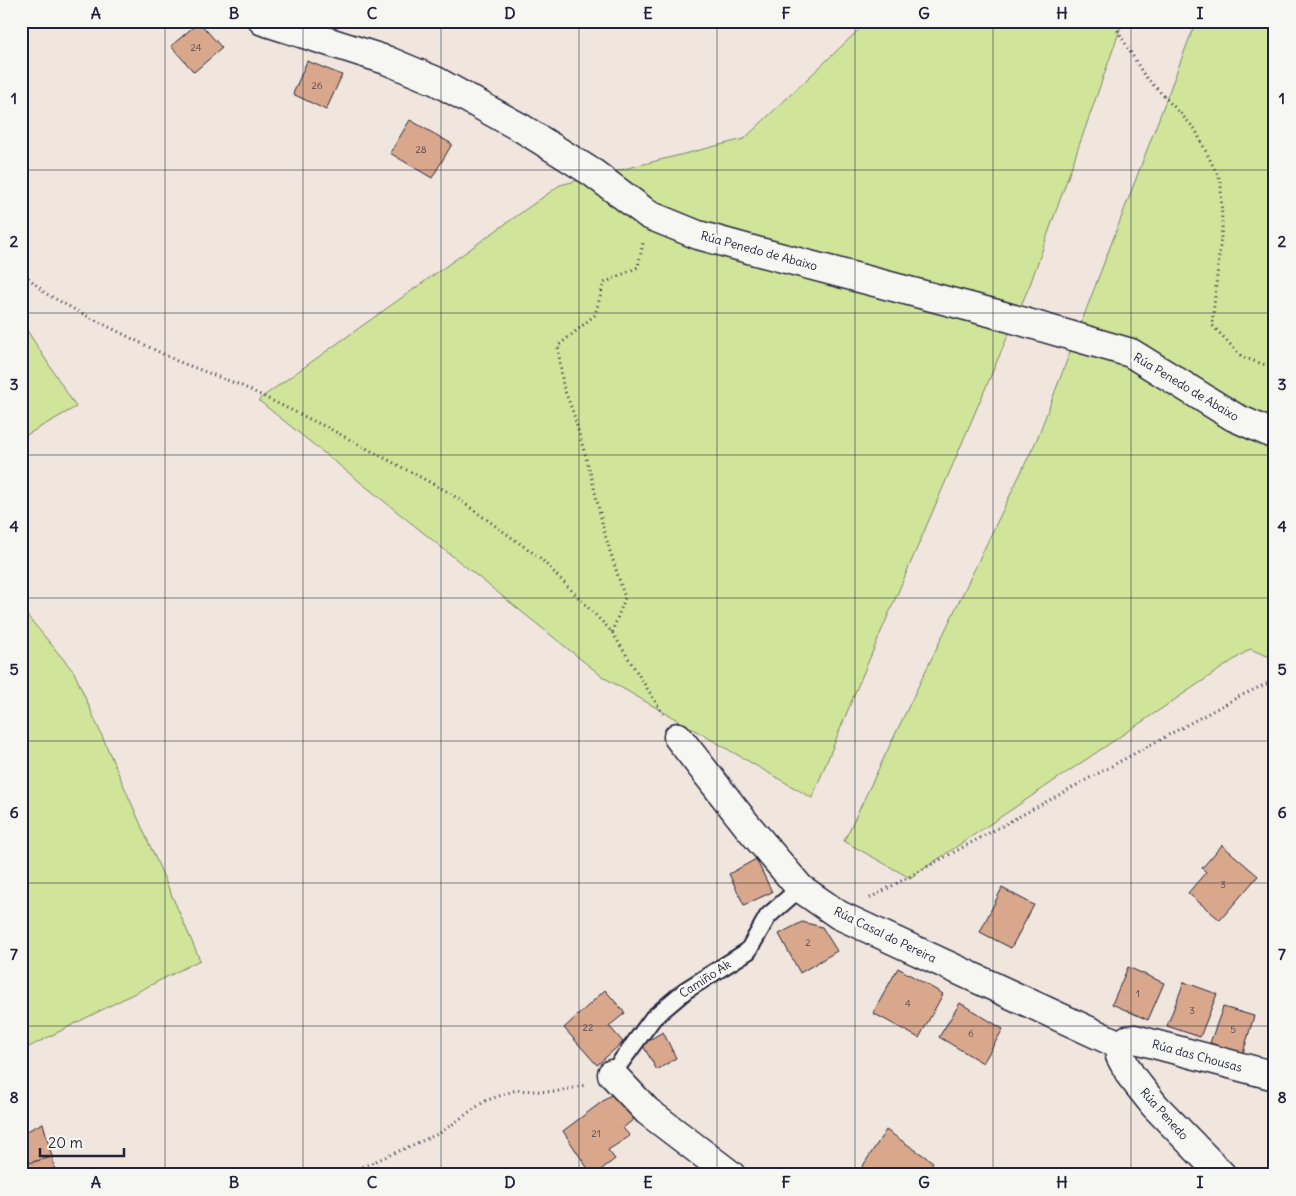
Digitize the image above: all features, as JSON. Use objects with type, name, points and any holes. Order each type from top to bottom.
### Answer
[{"type":"street","name":"Rúa Penedo de Abaixo","points":[[263,21],[386,60],[436,81],[531,134],[593,173],[649,215],[698,235],[993,313],[1131,353],[1234,417],[1275,435]]},
{"type":"street","name":"Rúa Casal do Pereira","points":[[678,737],[746,824],[800,888],[839,915],[1122,1046]]},
{"type":"street","name":"Rúa das Chousas","points":[[1122,1046],[1128,1040],[1135,1039],[1275,1076]]},
{"type":"street","name":"Rúa Penedo","points":[[1122,1046],[1120,1056],[1131,1076],[1155,1106],[1222,1175]]},
{"type":"street","points":[[612,1074],[647,1111],[731,1175]]},
{"type":"lane","name":"Camiño Ak","points":[[612,1074],[653,1018],[686,990],[748,951],[768,916],[800,888]]},
{"type":"path","points":[[1115,21],[1115,26],[1144,75],[1195,129],[1221,182],[1222,227],[1212,325],[1242,357],[1275,368]]},
{"type":"path","points":[[612,632],[625,598],[605,535],[592,479],[563,386],[558,346],[595,315],[604,283],[638,267],[649,215]]},
{"type":"path","points":[[21,271],[45,293],[79,312],[177,361],[257,393],[332,430],[450,493],[540,558],[612,632],[678,737]]},
{"type":"path","points":[[839,915],[1238,697],[1275,680]]},
{"type":"path","points":[[344,1175],[440,1133],[485,1101],[516,1090],[554,1092],[590,1084],[612,1074]]},
{"type":"green space","points":[[868,21],[1123,21],[1031,282],[857,688],[812,798],[603,677],[258,400],[560,185],[744,139]]},
{"type":"green space","points":[[1196,21],[1275,21],[1275,659],[1250,649],[910,878],[844,841],[1037,439]]},
{"type":"green space","points":[[21,321],[76,407],[21,438]]},
{"type":"green space","points":[[21,608],[74,672],[200,960],[21,1051]]},
{"type":"building","points":[[199,22],[222,48],[194,72],[171,46]]},
{"type":"building","points":[[307,61],[342,75],[326,110],[293,94]]},
{"type":"building","points":[[410,120],[452,144],[432,178],[390,153]]},
{"type":"building","points":[[1222,845],[1258,876],[1220,920],[1188,893],[1206,872],[1202,868]]},
{"type":"building","points":[[756,859],[772,892],[744,905],[729,874]]},
{"type":"building","points":[[1002,888],[1034,905],[1011,948],[980,932]]},
{"type":"building","points":[[802,922],[822,927],[837,951],[800,973],[779,934]]},
{"type":"building","points":[[1128,967],[1164,983],[1148,1020],[1112,1004]]},
{"type":"building","points":[[898,968],[943,994],[919,1038],[873,1013]]},
{"type":"building","points":[[1184,982],[1217,994],[1200,1037],[1167,1026]]},
{"type":"building","points":[[605,990],[625,1013],[609,1026],[623,1042],[597,1065],[564,1028]]},
{"type":"building","points":[[960,1003],[1003,1029],[983,1063],[939,1037]]},
{"type":"building","points":[[1223,1007],[1254,1016],[1243,1053],[1210,1043]]},
{"type":"building","points":[[663,1032],[676,1058],[657,1070],[642,1044]]},
{"type":"building","points":[[619,1089],[640,1114],[623,1128],[630,1136],[608,1150],[615,1159],[592,1175],[563,1131]]},
{"type":"building","points":[[43,1123],[52,1157],[21,1165],[21,1134]]},
{"type":"building","points":[[886,1130],[933,1162],[925,1175],[857,1175]]},
{"type":"building","points":[[52,1157],[56,1175],[21,1175],[21,1165]]}]
